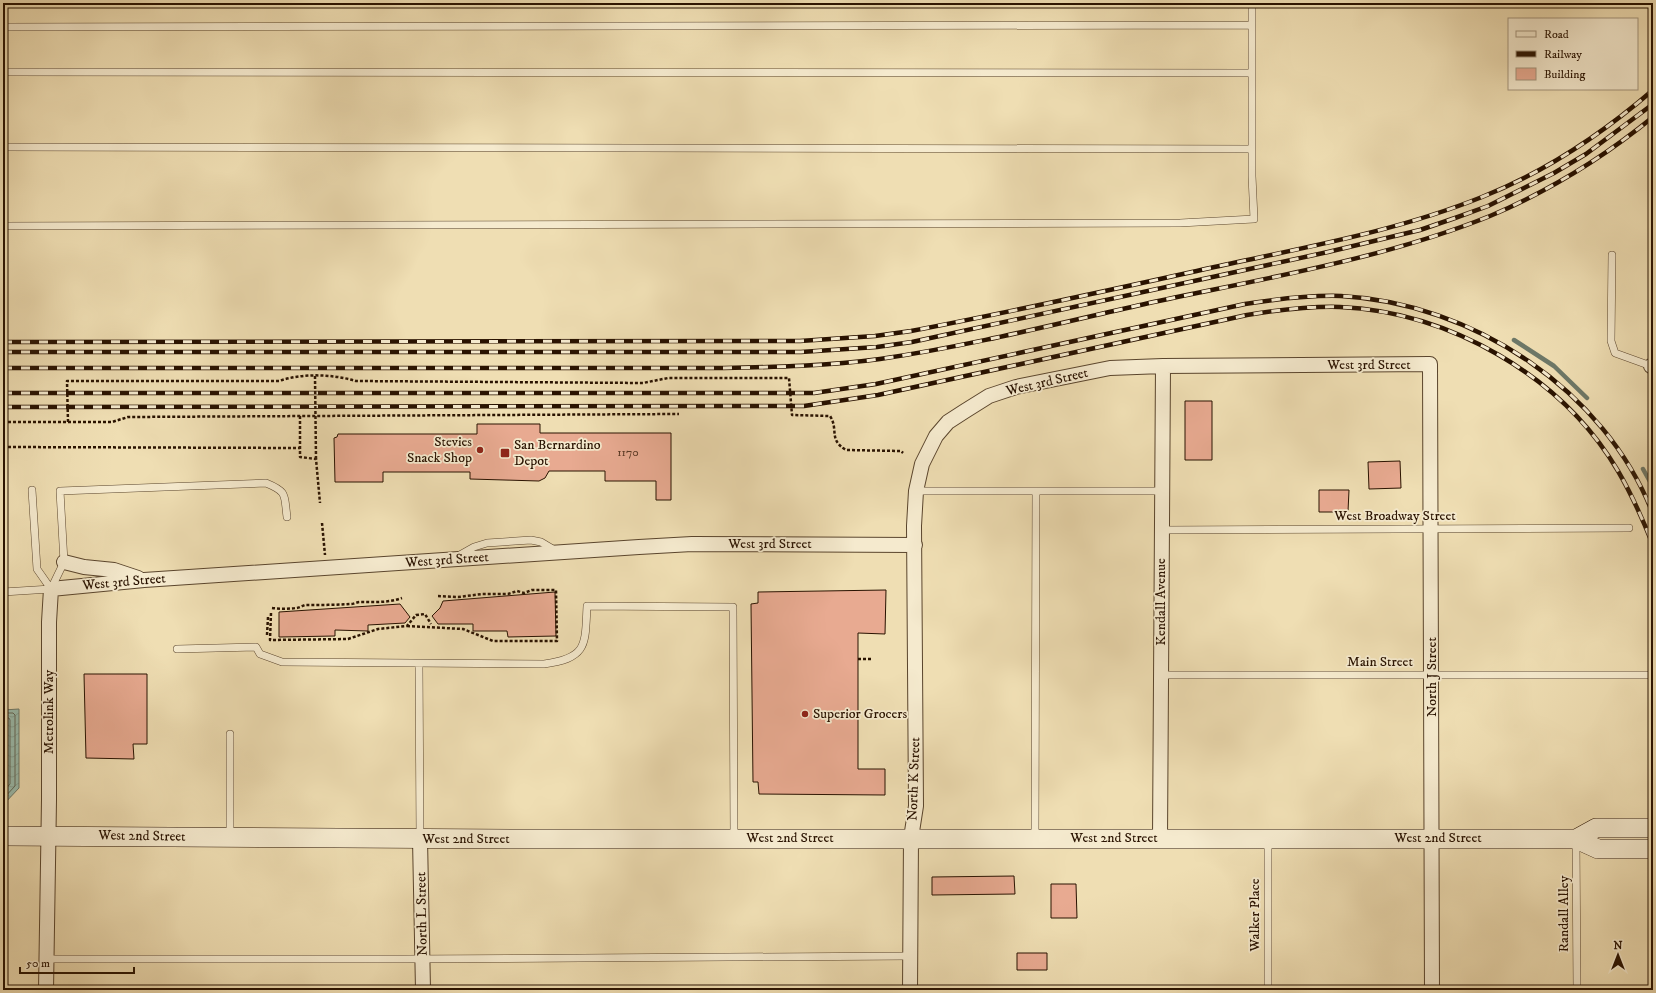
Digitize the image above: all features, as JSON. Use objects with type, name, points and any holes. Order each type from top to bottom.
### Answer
[{"type":"main road","name":"West 2nd Street","points":[[1576,839],[1596,828],[1653,828]]},
{"type":"main road","name":"West 2nd Street","points":[[3,836],[420,839],[1576,839],[1598,849],[1653,849]]},
{"type":"street","name":"West 3rd Street","points":[[51,589],[144,580],[692,544],[915,545],[916,491],[922,464],[936,436],[948,422],[989,396],[1016,387],[1110,368],[1163,366],[1430,364]]},
{"type":"street","name":"North J Street","points":[[1430,364],[1432,529],[1432,990]]},
{"type":"street","name":"Kendall Avenue","points":[[1160,838],[1163,366]]},
{"type":"street","name":"North K Street","points":[[910,990],[912,838],[916,806],[915,545]]},
{"type":"street","points":[[64,562],[84,567],[114,570],[144,580]]},
{"type":"street","name":"Metrolink Way","points":[[46,990],[49,622],[51,589]]},
{"type":"street","name":"North L Street","points":[[420,839],[423,990]]},
{"type":"lane","points":[[3,226],[1172,223],[1254,219],[1252,149],[1252,3]]},
{"type":"lane","points":[[3,27],[1252,26]]},
{"type":"lane","points":[[3,72],[1252,73]]},
{"type":"lane","points":[[3,147],[1252,149]]},
{"type":"lane","points":[[1612,255],[1610,341],[1615,353],[1652,366]]},
{"type":"lane","name":"Metrolink Way","points":[[51,589],[64,562],[60,491],[266,483],[281,489],[284,494],[287,517]]},
{"type":"lane","points":[[32,490],[36,564],[37,569],[51,589]]},
{"type":"lane","points":[[916,491],[1162,491]]},
{"type":"lane","points":[[1035,838],[1036,491]]},
{"type":"lane","name":"West Broadway Street","points":[[1161,530],[1629,528]]},
{"type":"lane","name":"West 3rd Street","points":[[3,592],[51,589]]},
{"type":"lane","points":[[177,649],[256,647],[260,654],[282,662],[544,664],[559,662],[576,654],[585,643],[587,606],[733,607],[734,838]]},
{"type":"lane","points":[[419,664],[420,839]]},
{"type":"lane","name":"Main Street","points":[[1160,675],[1648,675]]},
{"type":"lane","points":[[230,734],[230,837]]},
{"type":"lane","name":"Walker Place","points":[[1268,839],[1268,990]]},
{"type":"lane","name":"Randall Alley","points":[[1576,839],[1577,990]]},
{"type":"lane","points":[[46,959],[423,959],[910,956]]},
{"type":"path","points":[[68,422],[67,381],[278,381],[292,376],[339,376],[356,381],[643,383],[668,378],[789,378],[792,415],[830,416],[834,423],[834,438],[838,445],[846,450],[901,451],[903,453]]},
{"type":"path","points":[[315,376],[316,459],[320,503]]},
{"type":"path","points":[[3,422],[112,422],[128,417],[680,414]]},
{"type":"path","points":[[300,416],[300,457],[316,459]]},
{"type":"path","points":[[3,447],[300,448]]},
{"type":"path","points":[[322,523],[325,558]]},
{"type":"path","points":[[271,613],[270,640],[348,639],[378,629],[407,626],[463,628],[493,641],[557,641],[556,590],[532,590],[524,593],[517,591],[508,594],[482,594],[458,597],[438,596]]},
{"type":"path","points":[[272,608],[280,609],[305,605],[313,607],[322,604],[351,604],[359,602],[367,603],[374,601],[393,601],[402,598]]},
{"type":"path","points":[[407,626],[416,615],[425,614],[431,624]]},
{"type":"path","points":[[267,635],[268,617]]},
{"type":"path","points":[[858,659],[871,659]]},
{"type":"water","points":[[19,709],[19,788],[3,805],[3,710]]},
{"type":"building","points":[[1185,401],[1212,401],[1212,460],[1185,460]]},
{"type":"building","points":[[477,424],[540,424],[540,433],[671,433],[671,500],[656,500],[656,481],[605,481],[605,471],[549,471],[545,478],[539,481],[470,479],[470,472],[383,472],[383,482],[335,482],[334,438],[337,437],[338,434],[477,434]]},
{"type":"building","points":[[1400,461],[1401,488],[1369,489],[1368,462]]},
{"type":"building","points":[[1319,490],[1349,490],[1348,512],[1319,512]]},
{"type":"building","name":"Superior Grocers","points":[[886,590],[885,634],[858,633],[858,769],[885,769],[885,795],[759,794],[758,782],[753,782],[751,604],[758,603],[758,592]]},
{"type":"building","points":[[555,592],[556,636],[508,637],[507,631],[473,631],[473,624],[438,624],[432,616],[440,608],[443,601]]},
{"type":"building","points":[[400,604],[410,617],[405,623],[368,625],[368,631],[335,630],[335,636],[279,637],[279,612]]},
{"type":"building","points":[[84,674],[147,674],[147,744],[133,744],[134,759],[86,758]]},
{"type":"building","points":[[1014,876],[1015,894],[932,895],[932,877]]},
{"type":"building","points":[[1051,884],[1076,884],[1077,918],[1051,918]]},
{"type":"building","points":[[1017,953],[1047,953],[1047,970],[1017,970]]},
{"type":"waterway","points":[[1514,340],[1554,366],[1587,398]]},
{"type":"waterway","points":[[1643,469],[1653,487]]},
{"type":"railway","points":[[3,342],[800,341],[875,336],[911,331],[1023,309],[1313,246],[1382,230],[1416,220],[1482,197],[1550,164],[1572,151],[1614,122],[1653,90]]},
{"type":"railway","points":[[3,352],[801,352],[877,347],[912,342],[1328,252],[1420,230],[1488,206],[1554,173],[1586,154],[1653,104]]},
{"type":"railway","points":[[3,368],[724,368],[822,365],[914,354],[1015,334],[1149,303],[1322,267],[1450,231],[1490,216],[1555,184],[1615,146],[1653,117]]},
{"type":"railway","points":[[3,393],[814,393],[876,384],[1245,304],[1269,300],[1317,296],[1341,296],[1390,302],[1439,316],[1485,335],[1528,361],[1568,392],[1603,429],[1631,469],[1653,514]]},
{"type":"railway","points":[[3,407],[804,406],[878,395],[1247,315],[1316,307],[1340,307],[1381,312],[1422,321],[1462,336],[1499,355],[1534,379],[1566,406],[1594,437],[1623,480],[1653,545]]},
{"type":"place","name":"Stevies Snack Shop","points":[[480,450]]},
{"type":"place","name":"San Bernardino Depot","points":[[505,453]]},
{"type":"place","name":"Superior Grocers","points":[[805,714]]}]
